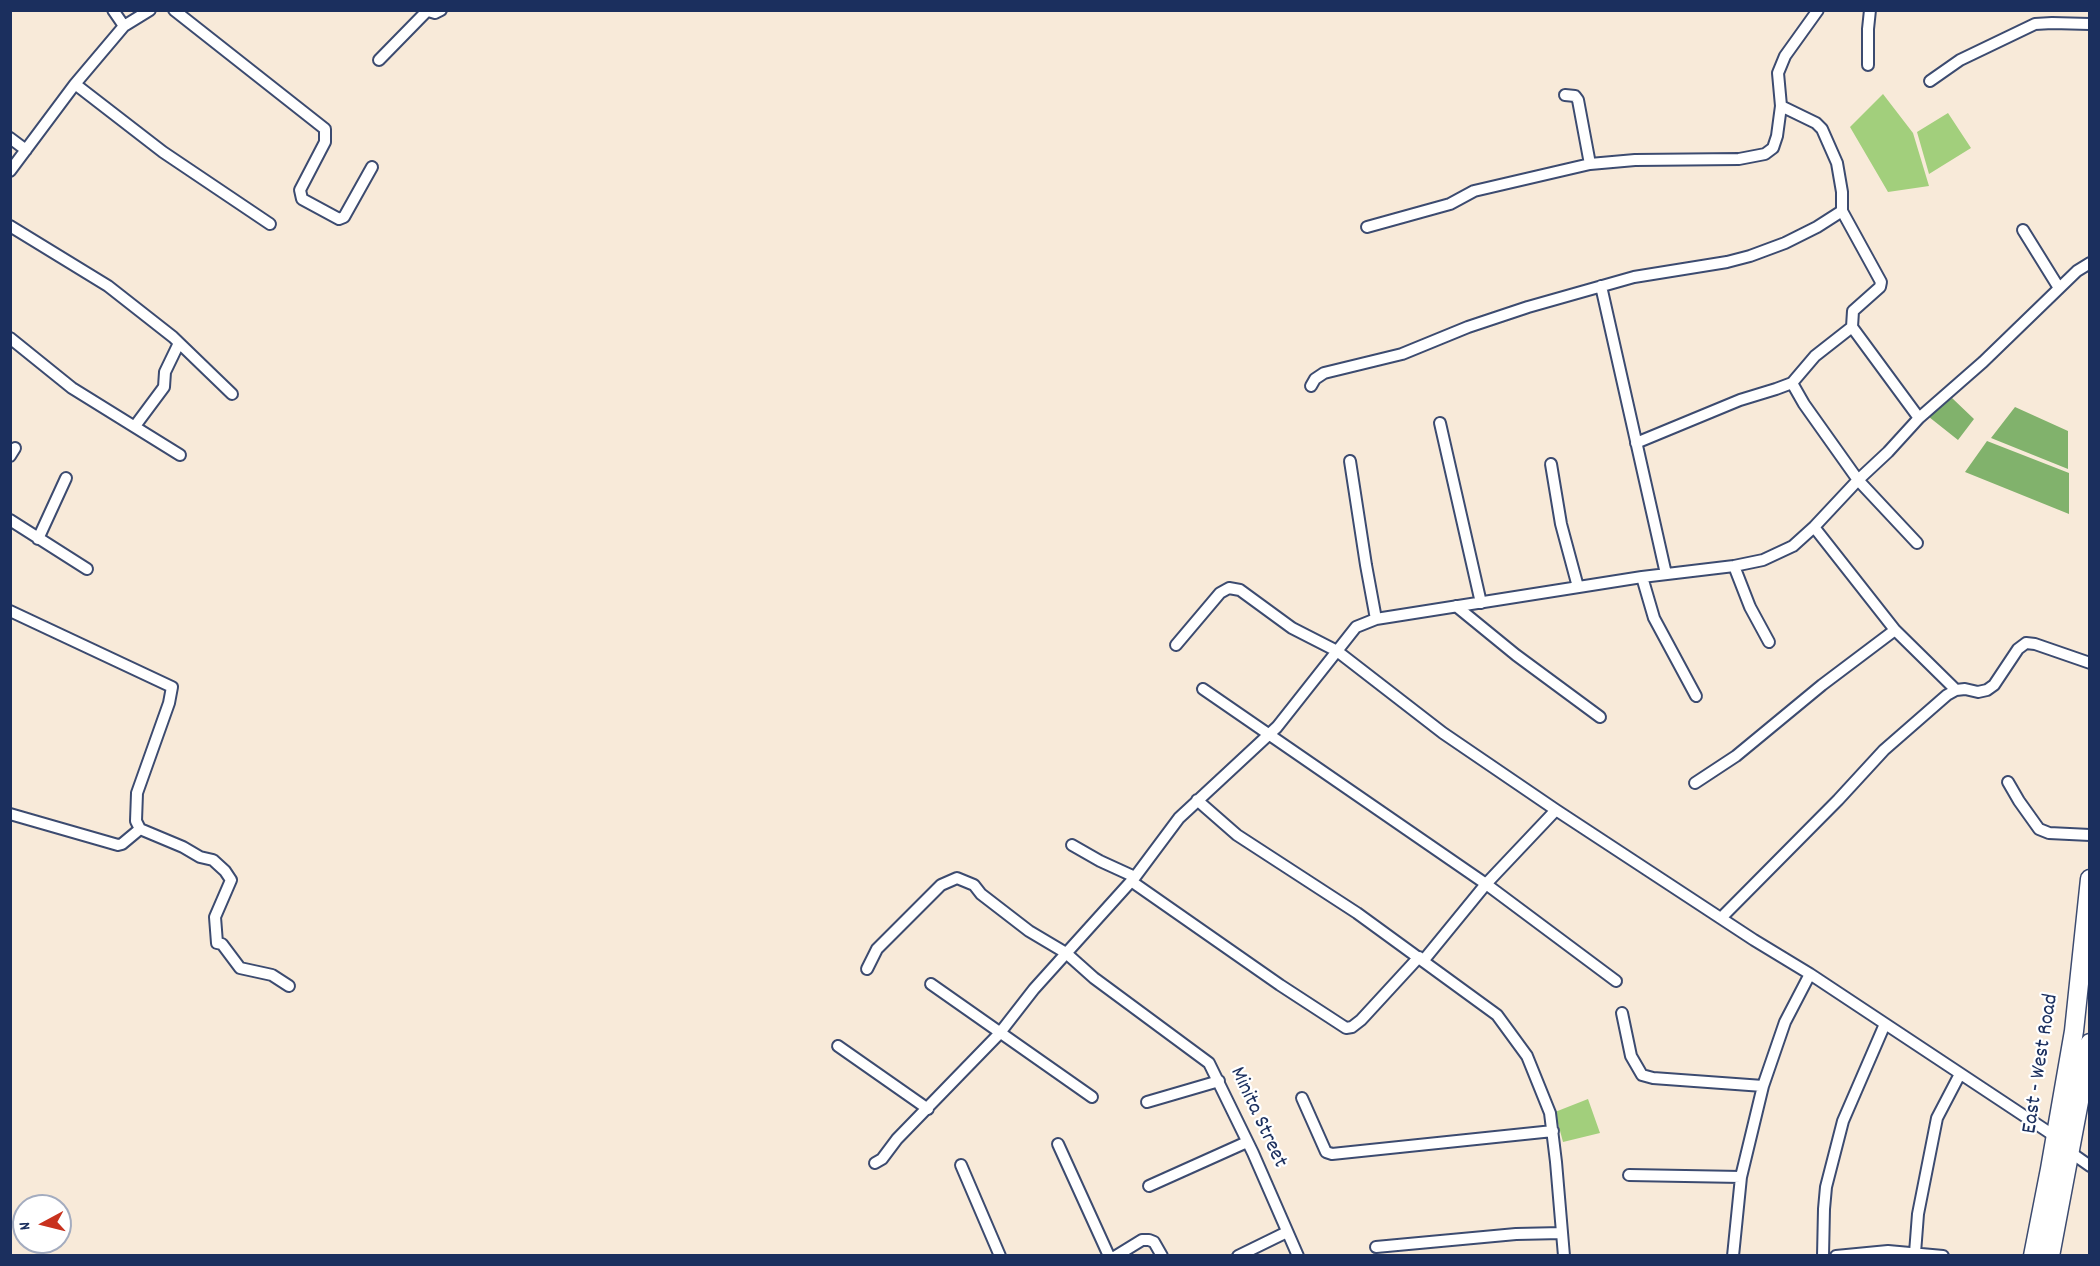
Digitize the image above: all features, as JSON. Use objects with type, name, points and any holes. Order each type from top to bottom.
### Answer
[{"type":"main road","name":"East - West Road","points":[[2033,1256],[2074,1031],[2090,879]]},
{"type":"main road","name":"East - West Road","points":[[2050,1256],[2089,1046]]},
{"type":"street","points":[[113,10],[124,26]]},
{"type":"street","points":[[10,171],[75,84],[124,26],[150,10]]},
{"type":"street","points":[[174,10],[325,129],[325,142],[300,190],[302,199],[339,219],[344,217],[372,167]]},
{"type":"street","points":[[379,60],[426,11],[435,13],[441,10]]},
{"type":"street","points":[[1367,227],[1450,204],[1474,191],[1590,164],[1635,160],[1755,158],[1765,154],[1773,148],[1781,106],[1779,73],[1785,56],[1818,10]]},
{"type":"street","points":[[1868,65],[1870,10]]},
{"type":"street","points":[[1930,81],[1960,60],[2035,24],[2090,24]]},
{"type":"street","points":[[75,84],[163,152],[270,224]]},
{"type":"street","points":[[1565,95],[1575,96],[1578,100],[1590,164]]},
{"type":"street","points":[[1781,106],[1816,123],[1822,129],[1837,164],[1842,192],[1842,211],[1881,282],[1876,291],[1853,311],[1852,327],[1919,418]]},
{"type":"street","points":[[10,138],[26,150]]},
{"type":"street","points":[[1311,386],[1315,379],[1324,373],[1401,354],[1468,327],[1601,286],[1634,277],[1727,262],[1750,256],[1785,243],[1842,211]]},
{"type":"street","points":[[10,226],[108,286],[179,343],[232,394]]},
{"type":"street","points":[[2023,230],[2059,288]]},
{"type":"street","points":[[875,1163],[882,1159],[897,1139],[999,1034],[1034,989],[1133,879],[1179,818],[1277,727],[1356,627],[1376,619],[1456,606],[1642,577],[1734,566],[1763,560],[1793,546],[1919,418],[1983,362],[2077,271],[2090,264]]},
{"type":"street","points":[[1601,286],[1666,574]]},
{"type":"street","points":[[1636,443],[1740,400],[1792,383],[1815,356],[1852,327]]},
{"type":"street","points":[[10,338],[72,388],[180,455]]},
{"type":"street","points":[[135,426],[164,387],[165,372],[179,343]]},
{"type":"street","points":[[1792,383],[1804,404],[1858,480],[1917,543]]},
{"type":"street","points":[[1440,423],[1481,603]]},
{"type":"street","points":[[1350,461],[1376,619]]},
{"type":"street","points":[[1551,464],[1561,524],[1578,587]]},
{"type":"street","points":[[38,539],[66,478]]},
{"type":"street","points":[[10,520],[87,569]]},
{"type":"street","points":[[1814,527],[1894,630],[1956,690]]},
{"type":"street","points":[[1734,566],[1750,607],[1769,642]]},
{"type":"street","points":[[1642,577],[1654,618],[1696,696]]},
{"type":"street","points":[[1176,645],[1220,593],[1229,588],[1240,590],[1292,628],[1336,651],[1443,733],[1556,810],[2056,1137]]},
{"type":"street","points":[[1456,606],[1516,655],[1600,717]]},
{"type":"street","points":[[10,611],[172,687],[169,703],[137,793],[135,814],[140,829],[183,847],[200,857],[213,860],[225,871],[231,880],[215,917],[217,944],[222,944],[240,968],[272,975],[289,986]]},
{"type":"street","points":[[1695,783],[1736,756],[1822,685],[1894,630]]},
{"type":"street","points":[[1722,918],[1884,750],[1947,695],[1965,688],[1978,692],[1987,690],[1994,685],[2018,649],[2026,643],[2090,663]]},
{"type":"street","points":[[1203,689],[1486,884],[1616,981]]},
{"type":"street","points":[[2008,782],[2039,829],[2049,833],[2090,835]]},
{"type":"street","points":[[1197,800],[1237,835],[1357,913],[1497,1015],[1527,1056],[1550,1113],[1564,1256]]},
{"type":"street","points":[[1072,845],[1133,879],[1280,985],[1346,1028],[1352,1027],[1361,1020],[1421,959],[1486,884],[1556,810]]},
{"type":"street","points":[[10,814],[118,845],[140,829]]},
{"type":"street","name":"Minita Street","points":[[867,969],[877,949],[941,885],[957,879],[974,885],[981,894],[1029,930],[1066,953],[1094,978],[1209,1063],[1298,1256]]},
{"type":"street","points":[[1733,1256],[1741,1177],[1763,1086],[1785,1022],[1810,974]]},
{"type":"street","points":[[931,984],[999,1034],[1092,1097]]},
{"type":"street","points":[[1622,1013],[1631,1056],[1642,1075],[1653,1078],[1763,1086]]},
{"type":"street","points":[[1823,1256],[1826,1187],[1843,1121],[1885,1024]]},
{"type":"street","points":[[838,1046],[928,1109]]},
{"type":"street","points":[[1915,1253],[1918,1214],[1937,1118],[1960,1074]]},
{"type":"street","points":[[1148,1102],[1219,1082]]},
{"type":"street","points":[[1302,1098],[1326,1152],[1329,1154],[1553,1131]]},
{"type":"street","points":[[1149,1186],[1247,1142]]},
{"type":"street","points":[[1058,1144],[1109,1256]]},
{"type":"street","points":[[2070,1152],[2090,1166]]},
{"type":"street","points":[[961,1165],[1000,1256]]},
{"type":"street","points":[[1629,1175],[1741,1177]]},
{"type":"street","points":[[1238,1256],[1287,1232]]},
{"type":"street","points":[[1376,1247],[1516,1234],[1562,1233]]},
{"type":"street","points":[[1116,1256],[1142,1240],[1149,1240],[1154,1242],[1162,1256]]},
{"type":"street","points":[[1836,1256],[1888,1251],[1943,1256]]},
{"type":"green space","points":[[1883,94],[1913,133],[1929,186],[1888,192],[1850,127]]},
{"type":"green space","points":[[1948,113],[1971,148],[1929,174],[1917,132]]},
{"type":"green space","points":[[1952,398],[1974,419],[1958,440],[1929,417]]},
{"type":"green space","points":[[2015,407],[2068,431],[2068,469],[1991,438]]},
{"type":"green space","points":[[1987,441],[2069,473],[2069,514],[1965,472]]},
{"type":"green space","points":[[1588,1099],[1600,1133],[1563,1142],[1555,1112]]}]
